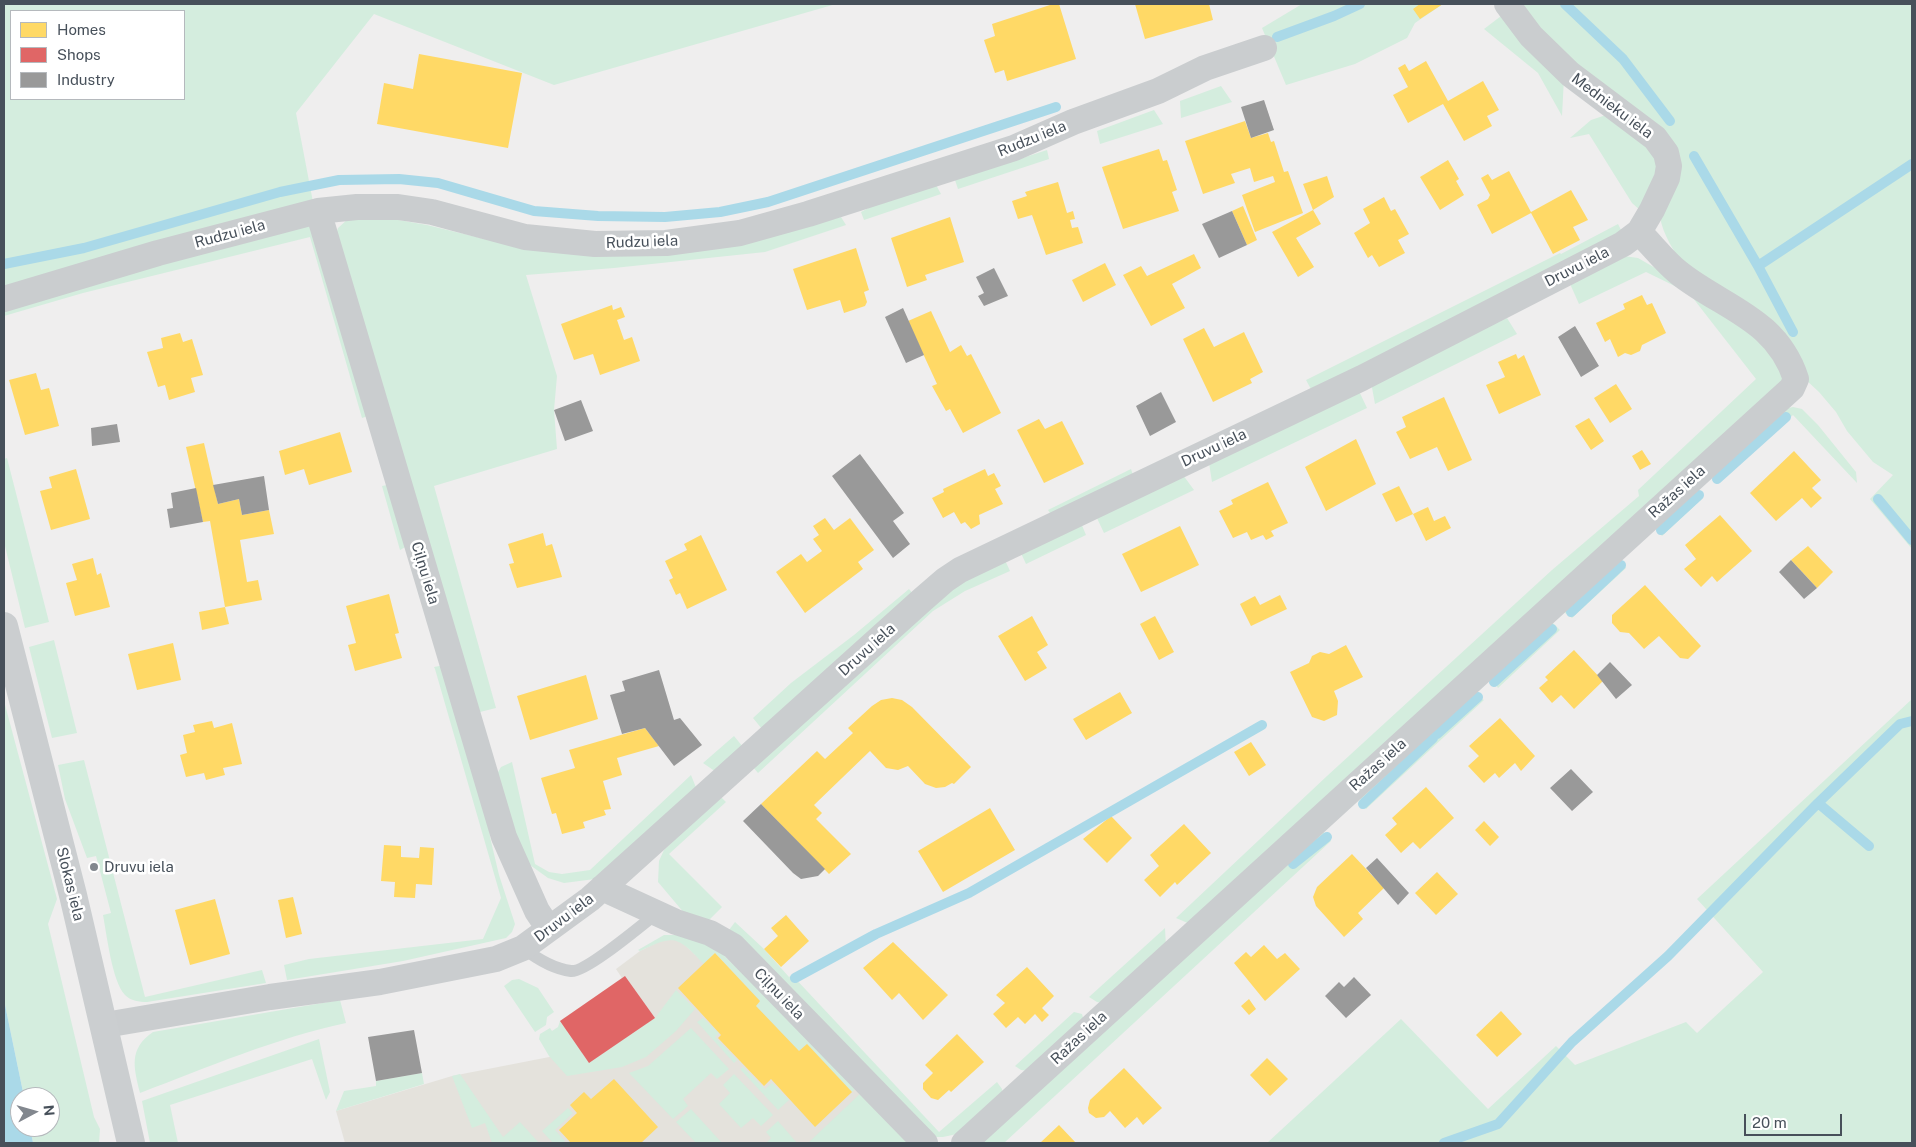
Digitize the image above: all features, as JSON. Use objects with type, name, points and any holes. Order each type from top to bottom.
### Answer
[{"type":"main road","name":"Slokas iela","points":[[4,626],[105,1025],[131,1143]]},
{"type":"street","name":"Mednieku iela","points":[[1507,4],[1531,36],[1570,74],[1655,138],[1666,153],[1669,166],[1667,178],[1639,232]]},
{"type":"street","name":"Rudzu iela","points":[[4,299],[158,253],[318,211],[357,207],[398,207],[432,212],[525,237],[595,244],[666,243],[740,233],[808,214],[1014,148],[1073,122],[1158,91],[1205,68],[1264,48]]},
{"type":"street","name":"Ciļņu iela","points":[[318,211],[504,837],[537,911],[550,929]]},
{"type":"street","name":"Ražas iela","points":[[964,1143],[1792,388],[1796,379],[1791,364],[1764,329],[1752,318],[1679,273],[1639,232]]},
{"type":"street","name":"Druvu iela","points":[[105,1025],[270,997],[408,977],[496,959],[522,948],[550,929],[602,888],[922,600],[960,570],[1362,378],[1623,244],[1639,232]]},
{"type":"street","name":"Ciļņu iela","points":[[602,888],[676,922],[710,933],[732,946],[926,1143]]},
{"type":"lane","points":[[522,948],[540,960],[572,972],[587,966],[657,913]]},
{"type":"shaded area","points":[[673,939],[683,943],[704,963],[715,953],[912,1143],[345,1143],[336,1111],[452,1076],[580,1051],[560,1021],[622,978],[616,969],[640,951],[660,941]]},
{"type":"green space","points":[[4,4],[836,4],[554,85],[374,14],[296,113],[313,202],[4,290]]},
{"type":"green space","points":[[1302,4],[1443,4],[1415,23],[1407,38],[1355,64],[1286,85],[1262,28]]},
{"type":"green space","points":[[1514,4],[1912,4],[1912,549],[1870,499],[1893,475],[1873,462],[1847,431],[1836,412],[1819,392],[1684,267],[1666,236],[1660,216],[1675,176]]},
{"type":"green space","points":[[1505,13],[1564,78],[1562,116],[1538,73],[1484,29]]},
{"type":"green space","points":[[1221,86],[1232,102],[1181,118],[1180,101]]},
{"type":"green space","points":[[1154,110],[1163,124],[1100,144],[1097,131]]},
{"type":"green space","points":[[1612,113],[1648,140],[1661,166],[1641,211],[1632,203],[1589,134],[1570,138],[1591,120]]},
{"type":"green space","points":[[1047,150],[1049,159],[958,189],[955,180]]},
{"type":"green space","points":[[936,185],[941,194],[864,220],[861,212],[874,205]]},
{"type":"green space","points":[[841,217],[846,225],[765,252],[526,275],[557,376],[554,410],[557,449],[434,486],[496,708],[476,713],[335,237],[338,228],[348,219],[393,219],[427,225],[522,248]]},
{"type":"green space","points":[[301,224],[310,227],[368,416],[362,418],[310,237],[83,293],[4,316],[4,308]]},
{"type":"green space","points":[[1618,224],[1622,232],[1312,391],[1306,380],[1561,254]]},
{"type":"green space","points":[[1624,256],[1638,258],[1747,325],[1786,375],[1776,390],[1190,924],[1176,918],[1327,776],[1552,570],[1639,496],[1638,490],[1756,379],[1689,293],[1646,272],[1579,304],[1571,283]]},
{"type":"green space","points":[[1507,318],[1517,334],[1375,404],[1371,382]]},
{"type":"green space","points":[[1358,389],[1367,408],[1212,482],[1209,463]]},
{"type":"green space","points":[[1793,407],[1802,409],[1818,425],[1856,472],[1857,483],[1793,415],[1719,482],[1711,474],[1784,409]]},
{"type":"green space","points":[[7,458],[49,622],[25,628],[4,542],[4,459]]},
{"type":"green space","points":[[1131,469],[1134,478],[1052,516],[1048,510]]},
{"type":"green space","points":[[1183,475],[1194,490],[1104,533],[1096,516]]},
{"type":"green space","points":[[387,485],[409,545],[400,550],[382,486]]},
{"type":"green space","points":[[1694,489],[1703,498],[1662,536],[1654,527]]},
{"type":"green space","points":[[1081,523],[1086,535],[1026,564],[1020,551]]},
{"type":"green space","points":[[1004,558],[1010,571],[965,591],[933,611],[758,773],[752,766],[949,588]]},
{"type":"green space","points":[[1621,561],[1626,568],[1572,618],[1561,610]]},
{"type":"green space","points":[[909,589],[913,594],[762,729],[753,718],[791,683],[854,635]]},
{"type":"green space","points":[[1551,621],[1560,630],[1498,688],[1494,682],[1493,673]]},
{"type":"green space","points":[[54,640],[77,733],[52,738],[29,647]]},
{"type":"green space","points":[[445,665],[488,814],[490,837],[499,875],[515,924],[512,932],[506,938],[403,961],[287,980],[284,965],[309,959],[483,939],[501,898],[434,667]]},
{"type":"green space","points":[[1478,697],[1484,700],[1366,809],[1359,796],[1466,698]]},
{"type":"green space","points":[[1912,699],[1912,1143],[1267,1143],[1401,1019],[1488,1109],[1556,1046],[1575,1065],[1686,1022],[1697,1033],[1763,972],[1697,899]]},
{"type":"green space","points":[[4,701],[57,899],[48,924],[94,1117],[100,1129],[99,1143],[33,1143],[32,1137],[60,1137],[60,1087],[22,1087],[4,1000]]},
{"type":"green space","points":[[734,736],[743,747],[716,772],[703,763]]},
{"type":"green space","points":[[84,760],[145,997],[262,970],[266,983],[147,1002],[135,1001],[125,995],[120,988],[111,958],[103,915],[111,913],[96,856],[87,858],[65,799],[58,765]]},
{"type":"green space","points":[[512,762],[535,864],[549,872],[562,874],[590,870],[691,775],[697,790],[595,879],[564,883],[548,878],[530,865],[510,830],[495,777],[501,767]]},
{"type":"green space","points":[[720,796],[726,802],[669,854],[722,907],[709,920],[685,914],[658,882],[659,861],[664,850]]},
{"type":"green space","points":[[1323,831],[1331,841],[1004,1143],[979,1143]]},
{"type":"green space","points":[[735,922],[764,949],[789,977],[792,975],[939,1132],[997,1082],[1002,1089],[1003,1095],[957,1134],[932,1137],[729,930]]},
{"type":"green space","points":[[1165,928],[1166,947],[1103,1003],[1089,997]]},
{"type":"green space","points":[[664,935],[707,939],[858,1086],[852,1092],[807,1044],[799,1051],[756,1006],[760,1001],[715,953],[704,964],[688,948],[675,941],[669,940],[640,951],[638,950]]},
{"type":"green space","points":[[519,979],[538,988],[554,1012],[547,1017],[546,1025],[535,1032],[504,986],[512,980]]},
{"type":"green space","points":[[676,990],[695,1009],[676,1031],[646,1057],[622,1067],[567,1076],[549,1056],[539,1039],[540,1034],[550,1028],[552,1031],[558,1027],[560,1021],[589,1063],[655,1018]]},
{"type":"green space","points":[[340,1000],[346,1023],[268,1045],[140,1093],[135,1067],[136,1052],[145,1038],[153,1032]]},
{"type":"green space","points":[[1074,1012],[1082,1014],[1084,1021],[1029,1071],[1021,1070],[1015,1066]]},
{"type":"green space","points":[[703,1018],[719,1033],[715,1037],[737,1060],[734,1063],[697,1022]]},
{"type":"green space","points":[[691,1028],[729,1069],[717,1079],[711,1073],[683,1099],[688,1106],[673,1119],[629,1073],[648,1066]]},
{"type":"green space","points":[[319,1039],[330,1092],[326,1100],[312,1059],[170,1105],[178,1143],[150,1143],[142,1101]]},
{"type":"green space","points":[[743,1067],[765,1089],[772,1083],[789,1100],[778,1110],[740,1069]]},
{"type":"green space","points":[[422,1073],[424,1084],[336,1111],[344,1091],[376,1086],[376,1081]]},
{"type":"green space","points":[[460,1074],[503,1137],[520,1122],[539,1143],[492,1143],[485,1123],[472,1128],[452,1076]]},
{"type":"green space","points":[[734,1074],[773,1115],[761,1126],[753,1118],[741,1128],[719,1104],[730,1093],[723,1085]]},
{"type":"green space","points":[[863,1091],[912,1143],[808,1143]]},
{"type":"green space","points":[[568,1108],[573,1113],[555,1130],[565,1141],[563,1143],[553,1143],[542,1131]]},
{"type":"green space","points":[[691,1109],[722,1143],[696,1143],[676,1122]]},
{"type":"green space","points":[[778,1121],[797,1143],[766,1143],[771,1138],[766,1132]]},
{"type":"water","points":[[4,1000],[22,1087],[10,1087],[10,1137],[32,1137],[33,1143],[4,1143]]},
{"type":"building: Homes","points":[[1053,4],[1059,4],[1076,59],[1007,81],[1004,70],[995,73],[984,40],[995,36],[992,24]]},
{"type":"building: Homes","points":[[1135,4],[1209,4],[1213,20],[1145,39]]},
{"type":"building: Homes","points":[[1420,4],[1443,4],[1420,19],[1413,9]]},
{"type":"building: Homes","points":[[419,54],[522,73],[508,148],[377,124],[384,83],[413,89]]},
{"type":"building: Homes","points":[[1426,61],[1448,101],[1483,81],[1499,110],[1487,116],[1492,126],[1464,141],[1443,104],[1408,123],[1393,95],[1408,87],[1398,68],[1405,64],[1409,71]]},
{"type":"building: Homes","points":[[1245,121],[1251,138],[1268,133],[1271,142],[1274,141],[1284,172],[1288,171],[1303,213],[1255,232],[1242,195],[1275,182],[1273,176],[1254,182],[1250,168],[1231,174],[1235,183],[1203,194],[1185,141]]},
{"type":"building: Homes","points":[[1159,149],[1163,161],[1167,160],[1177,190],[1172,192],[1179,211],[1123,229],[1102,167]]},
{"type":"building: Homes","points":[[1448,160],[1459,179],[1456,181],[1464,195],[1440,210],[1420,177]]},
{"type":"building: Homes","points":[[1509,171],[1531,212],[1571,190],[1588,220],[1573,227],[1580,240],[1553,254],[1531,213],[1492,234],[1477,205],[1488,199],[1490,195],[1481,178],[1488,174],[1492,180]]},
{"type":"building: Homes","points":[[1327,176],[1334,197],[1313,210],[1303,184]]},
{"type":"building: Homes","points":[[1058,182],[1067,213],[1073,211],[1075,219],[1070,220],[1072,228],[1078,227],[1083,243],[1046,255],[1032,215],[1018,219],[1012,201],[1027,196],[1025,192]]},
{"type":"building: Homes","points":[[1384,197],[1391,211],[1395,209],[1409,234],[1398,240],[1405,253],[1379,267],[1372,255],[1368,258],[1354,233],[1370,223],[1363,209]]},
{"type":"building: Homes","points":[[1243,206],[1257,240],[1247,245],[1232,211]]},
{"type":"building: Homes","points":[[1313,210],[1321,224],[1296,238],[1314,267],[1298,277],[1272,232]]},
{"type":"building: Homes","points":[[950,217],[964,262],[925,275],[927,280],[907,287],[891,238]]},
{"type":"building: Homes","points":[[856,248],[869,290],[864,292],[867,302],[865,306],[844,313],[840,300],[807,310],[793,269]]},
{"type":"building: Homes","points":[[1194,254],[1201,268],[1172,284],[1185,308],[1151,326],[1123,275],[1141,266],[1147,276]]},
{"type":"building: Homes","points":[[1105,263],[1116,285],[1083,302],[1072,280]]},
{"type":"building: Homes","points":[[1642,295],[1647,305],[1652,303],[1666,333],[1642,345],[1640,351],[1631,355],[1625,353],[1618,357],[1610,339],[1605,342],[1596,323],[1625,309],[1623,304]]},
{"type":"building: Homes","points":[[612,305],[613,310],[621,307],[625,317],[617,320],[624,340],[632,337],[640,361],[600,375],[593,354],[574,360],[561,324]]},
{"type":"building: Homes","points":[[931,311],[950,352],[961,345],[967,356],[971,354],[1001,413],[963,433],[950,409],[946,411],[932,386],[937,384],[908,321]]},
{"type":"building: Homes","points":[[1204,328],[1214,347],[1244,332],[1263,372],[1250,379],[1252,383],[1213,402],[1183,339]]},
{"type":"building: Homes","points":[[180,333],[183,342],[192,339],[203,375],[191,378],[195,392],[169,400],[165,385],[158,387],[147,352],[163,348],[161,338]]},
{"type":"building: Homes","points":[[1516,354],[1518,359],[1524,355],[1541,395],[1499,414],[1486,385],[1505,377],[1498,362]]},
{"type":"building: Homes","points":[[36,373],[41,390],[49,388],[59,426],[25,435],[9,380]]},
{"type":"building: Homes","points":[[1616,384],[1632,409],[1610,423],[1594,398]]},
{"type":"building: Homes","points":[[1444,397],[1472,460],[1448,471],[1437,447],[1410,459],[1396,432],[1406,427],[1402,417]]},
{"type":"building: Homes","points":[[1589,418],[1604,441],[1591,450],[1575,426]]},
{"type":"building: Homes","points":[[1039,419],[1045,429],[1062,421],[1084,464],[1044,483],[1017,430]]},
{"type":"building: Homes","points":[[340,432],[352,472],[309,485],[304,469],[285,475],[279,451]]},
{"type":"building: Homes","points":[[1356,439],[1376,484],[1326,511],[1305,467]]},
{"type":"building: Homes","points":[[204,443],[218,504],[239,499],[242,515],[269,510],[274,534],[240,540],[247,582],[258,580],[262,600],[225,607],[210,521],[203,522],[186,447]]},
{"type":"building: Homes","points":[[1642,450],[1651,464],[1640,470],[1632,456]]},
{"type":"building: Homes","points":[[1794,451],[1821,480],[1812,488],[1822,498],[1811,508],[1802,498],[1776,521],[1750,493]]},
{"type":"building: Homes","points":[[76,469],[90,519],[51,530],[40,491],[52,488],[49,477]]},
{"type":"building: Homes","points":[[985,469],[988,476],[994,473],[1001,486],[995,489],[1003,504],[979,515],[980,524],[971,529],[965,522],[961,524],[954,512],[943,518],[932,498],[944,492],[943,489]]},
{"type":"building: Homes","points":[[1268,482],[1288,523],[1271,531],[1274,536],[1266,540],[1263,535],[1251,540],[1247,532],[1233,538],[1219,511],[1233,504],[1231,500]]},
{"type":"building: Homes","points":[[1399,486],[1413,514],[1396,522],[1382,494]]},
{"type":"building: Homes","points":[[1428,507],[1434,521],[1445,516],[1451,528],[1426,541],[1413,514]]},
{"type":"building: Homes","points":[[1720,515],[1752,551],[1717,582],[1712,576],[1701,587],[1684,569],[1696,559],[1685,545]]},
{"type":"building: Homes","points":[[825,518],[834,530],[850,518],[874,550],[858,562],[863,569],[805,613],[776,572],[801,554],[807,562],[822,551],[813,539],[819,535],[813,526]]},
{"type":"building: Homes","points":[[1180,526],[1199,565],[1141,592],[1122,554]]},
{"type":"building: Homes","points":[[543,533],[546,546],[552,544],[562,577],[517,588],[509,564],[514,563],[508,544]]},
{"type":"building: Homes","points":[[701,535],[727,590],[687,609],[680,593],[676,595],[669,580],[673,578],[665,561],[687,550],[684,544]]},
{"type":"building: Homes","points":[[1808,546],[1833,572],[1817,588],[1791,560]]},
{"type":"building: Homes","points":[[93,558],[97,575],[101,573],[110,607],[75,616],[66,583],[77,580],[72,564]]},
{"type":"building: Homes","points":[[1645,585],[1701,646],[1688,659],[1680,658],[1659,636],[1644,649],[1629,633],[1620,632],[1612,623],[1612,615]]},
{"type":"building: Homes","points":[[389,594],[399,633],[395,634],[402,658],[355,671],[348,645],[356,643],[346,606]]},
{"type":"building: Homes","points":[[1280,595],[1287,609],[1251,626],[1240,604],[1255,596],[1260,605]]},
{"type":"building: Homes","points":[[225,607],[229,624],[202,630],[199,612]]},
{"type":"building: Homes","points":[[1032,616],[1048,645],[1037,652],[1047,668],[1025,681],[998,636]]},
{"type":"building: Homes","points":[[1155,616],[1174,652],[1159,660],[1140,624]]},
{"type":"building: Homes","points":[[173,643],[181,680],[137,690],[128,654]]},
{"type":"building: Homes","points":[[1346,645],[1363,677],[1334,691],[1338,701],[1337,715],[1324,721],[1312,717],[1290,672],[1309,663],[1312,656],[1320,652],[1329,654]]},
{"type":"building: Homes","points":[[1574,650],[1603,681],[1574,709],[1561,695],[1552,703],[1539,688],[1548,680],[1545,677]]},
{"type":"building: Homes","points":[[586,675],[598,719],[530,740],[517,696]]},
{"type":"building: Homes","points":[[1120,692],[1132,713],[1086,740],[1073,719]]},
{"type":"building: Homes","points":[[892,698],[902,700],[912,707],[971,767],[954,784],[936,788],[925,784],[908,766],[898,770],[886,768],[870,751],[814,805],[822,813],[816,819],[851,854],[829,874],[761,804],[817,751],[825,759],[853,733],[848,728],[872,706],[881,700]]},
{"type":"building: Homes","points":[[1500,718],[1535,756],[1521,771],[1515,763],[1499,778],[1495,773],[1484,783],[1468,766],[1479,756],[1469,746]]},
{"type":"building: Homes","points":[[212,721],[214,728],[232,723],[242,764],[223,768],[225,775],[206,780],[204,773],[186,777],[180,755],[187,753],[183,735],[195,732],[193,725]]},
{"type":"building: Homes","points":[[645,728],[659,746],[617,758],[622,775],[603,781],[611,809],[604,810],[606,815],[583,822],[585,828],[562,834],[556,813],[552,814],[541,778],[575,768],[569,750]]},
{"type":"building: Homes","points":[[1251,742],[1266,765],[1249,776],[1234,752]]},
{"type":"building: Homes","points":[[1426,787],[1454,818],[1420,849],[1413,842],[1401,853],[1385,835],[1397,824],[1392,818]]},
{"type":"building: Homes","points":[[990,808],[1015,850],[943,892],[918,851]]},
{"type":"building: Homes","points":[[1111,816],[1132,838],[1107,863],[1083,839]]},
{"type":"building: Homes","points":[[1484,821],[1499,837],[1490,846],[1475,830]]},
{"type":"building: Homes","points":[[1184,824],[1211,853],[1177,885],[1175,882],[1160,897],[1144,880],[1159,866],[1150,855]]},
{"type":"building: Homes","points":[[384,845],[401,846],[401,857],[419,858],[420,847],[434,848],[432,885],[416,884],[415,898],[394,897],[395,882],[381,881]]},
{"type":"building: Homes","points":[[1352,854],[1384,888],[1358,913],[1363,919],[1344,937],[1316,906],[1313,897],[1317,887]]},
{"type":"building: Homes","points":[[1437,872],[1458,894],[1436,915],[1415,893]]},
{"type":"building: Homes","points":[[293,897],[302,934],[286,938],[278,900]]},
{"type":"building: Homes","points":[[215,899],[230,954],[190,965],[175,910]]},
{"type":"building: Homes","points":[[786,915],[809,941],[781,967],[764,949],[778,936],[771,928]]},
{"type":"building: Homes","points":[[893,942],[948,995],[923,1020],[899,993],[892,1000],[863,968]]},
{"type":"building: Homes","points":[[1264,945],[1277,959],[1285,953],[1300,969],[1265,1001],[1234,963],[1246,952],[1251,957]]},
{"type":"building: Homes","points":[[715,953],[760,1001],[756,1006],[799,1051],[807,1044],[852,1092],[815,1127],[771,1079],[764,1086],[718,1038],[721,1035],[678,988]]},
{"type":"building: Homes","points":[[1027,967],[1054,996],[1042,1008],[1049,1015],[1042,1022],[1035,1014],[1025,1024],[1018,1017],[1006,1028],[993,1014],[1005,1003],[996,995]]},
{"type":"building: Homes","points":[[1249,999],[1256,1009],[1249,1015],[1241,1006]]},
{"type":"building: Homes","points":[[1501,1011],[1522,1034],[1497,1057],[1476,1035]]},
{"type":"building: Homes","points":[[957,1034],[984,1062],[951,1092],[949,1090],[938,1100],[931,1098],[923,1089],[923,1083],[933,1073],[925,1065]]},
{"type":"building: Homes","points":[[1267,1058],[1288,1079],[1270,1096],[1250,1075]]},
{"type":"building: Homes","points":[[1124,1068],[1162,1108],[1143,1125],[1137,1117],[1125,1128],[1110,1111],[1104,1117],[1096,1118],[1089,1113],[1090,1100]]},
{"type":"building: Homes","points":[[614,1079],[658,1127],[641,1143],[571,1143],[559,1130],[577,1113],[570,1105],[584,1092],[591,1099]]},
{"type":"building: Homes","points":[[1059,1125],[1076,1143],[1040,1143]]},
{"type":"building: Shops","points":[[625,976],[655,1018],[589,1063],[560,1021]]},
{"type":"building: Industry","points":[[1264,100],[1274,130],[1251,138],[1241,107]]},
{"type":"building: Industry","points":[[1232,211],[1247,245],[1219,258],[1202,224]]},
{"type":"building: Industry","points":[[994,268],[1008,296],[984,306],[978,296],[984,293],[976,277]]},
{"type":"building: Industry","points":[[903,308],[924,355],[906,363],[885,317]]},
{"type":"building: Industry","points":[[1575,326],[1599,366],[1581,377],[1558,337]]},
{"type":"building: Industry","points":[[1161,392],[1176,422],[1150,436],[1136,406]]},
{"type":"building: Industry","points":[[581,400],[593,431],[565,441],[554,410]]},
{"type":"building: Industry","points":[[117,424],[120,442],[92,446],[91,428]]},
{"type":"building: Industry","points":[[860,454],[904,513],[893,521],[910,544],[893,558],[832,476]]},
{"type":"building: Industry","points":[[264,476],[269,510],[242,515],[239,499],[218,504],[213,485]]},
{"type":"building: Industry","points":[[196,488],[203,522],[170,528],[167,509],[173,508],[171,493]]},
{"type":"building: Industry","points":[[1791,560],[1817,588],[1804,599],[1779,572]]},
{"type":"building: Industry","points":[[1610,662],[1632,685],[1616,699],[1597,675]]},
{"type":"building: Industry","points":[[659,670],[674,720],[680,718],[702,745],[674,766],[645,728],[622,734],[610,695],[625,691],[622,681]]},
{"type":"building: Industry","points":[[1571,769],[1593,792],[1572,811],[1550,788]]},
{"type":"building: Industry","points":[[761,804],[825,869],[818,876],[801,879],[743,821]]},
{"type":"building: Industry","points":[[1377,858],[1409,893],[1398,905],[1366,868]]},
{"type":"building: Industry","points":[[1354,977],[1371,995],[1346,1018],[1325,996],[1339,982],[1344,987]]},
{"type":"building: Industry","points":[[414,1030],[422,1073],[376,1081],[368,1037]]},
{"type":"waterway","points":[[1277,37],[1334,16],[1360,4]]},
{"type":"waterway","points":[[1565,4],[1623,59],[1670,121]]},
{"type":"waterway","points":[[4,264],[84,248],[280,192],[339,180],[399,179],[438,183],[534,211],[598,216],[665,217],[720,212],[768,202],[1056,107]]},
{"type":"waterway","points":[[1694,156],[1758,266],[1793,332]]},
{"type":"waterway","points":[[1758,266],[1912,164]]},
{"type":"waterway","points":[[1717,479],[1786,417]]},
{"type":"waterway","points":[[1661,530],[1699,495]]},
{"type":"waterway","points":[[1878,499],[1912,540]]},
{"type":"waterway","points":[[1571,612],[1621,565]]},
{"type":"waterway","points":[[1494,682],[1552,629]]},
{"type":"waterway","points":[[1437,734],[1478,697]]},
{"type":"waterway","points":[[1444,1143],[1498,1124],[1572,1042],[1668,956],[1818,803],[1900,724],[1912,721]]},
{"type":"waterway","points":[[795,978],[876,934],[969,893],[1262,725]]},
{"type":"waterway","points":[[1363,804],[1433,738]]},
{"type":"waterway","points":[[1818,803],[1869,846]]},
{"type":"waterway","points":[[1293,864],[1327,837]]},
{"type":"place","name":"Druvu iela","points":[[94,867]]}]
